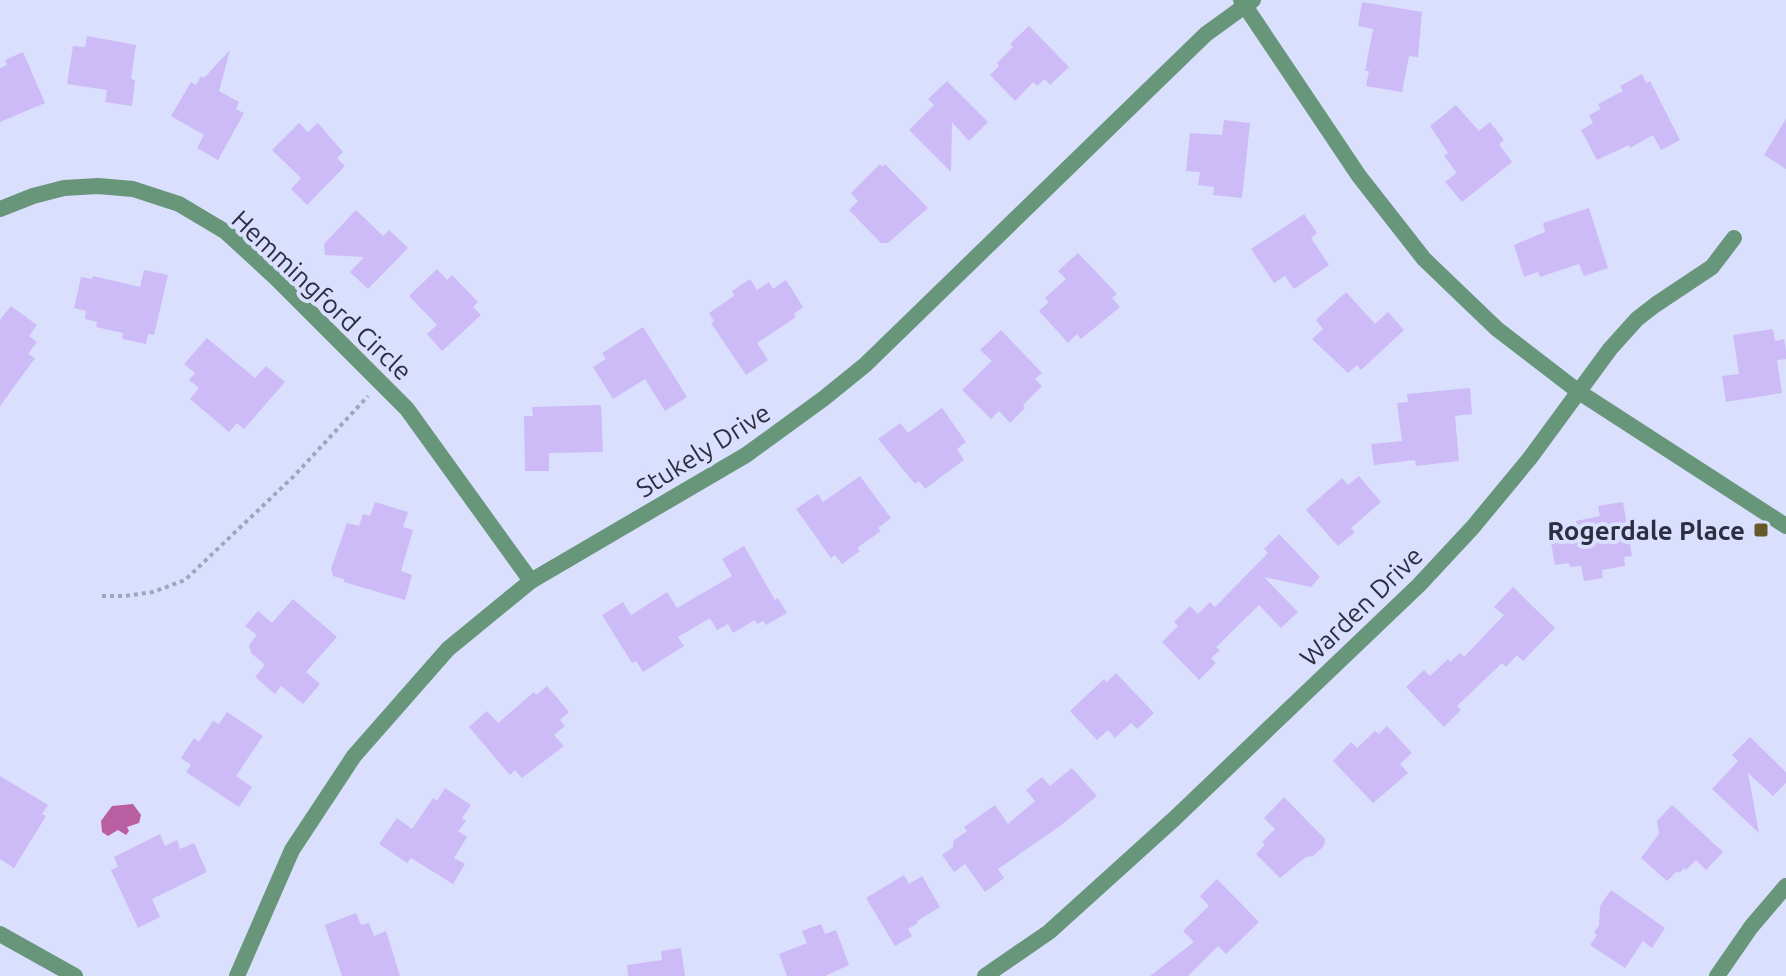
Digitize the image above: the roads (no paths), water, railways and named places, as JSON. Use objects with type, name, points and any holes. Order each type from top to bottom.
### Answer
[{"type":"street","points":[[1247,2],[1359,176],[1424,259],[1497,329],[1579,392],[1786,526]]},
{"type":"street","name":"Stukely Drive","points":[[237,976],[292,850],[354,756],[448,649],[531,581],[724,469],[823,399],[865,365],[1206,34],[1247,2]]},
{"type":"street","name":"Hemmingford Circle","points":[[0,209],[64,188],[98,186],[133,189],[179,204],[226,232],[407,409],[531,581]]},
{"type":"street","name":"Warden Drive","points":[[985,976],[1061,922],[1174,819],[1419,585],[1483,516],[1610,349],[1637,319],[1712,267],[1734,238]]},
{"type":"street","points":[[1717,976],[1751,927],[1786,886]]},
{"type":"street","points":[[0,934],[75,976]]},
{"type":"place","name":"Rogerdale Place","points":[[1761,530]]}]
